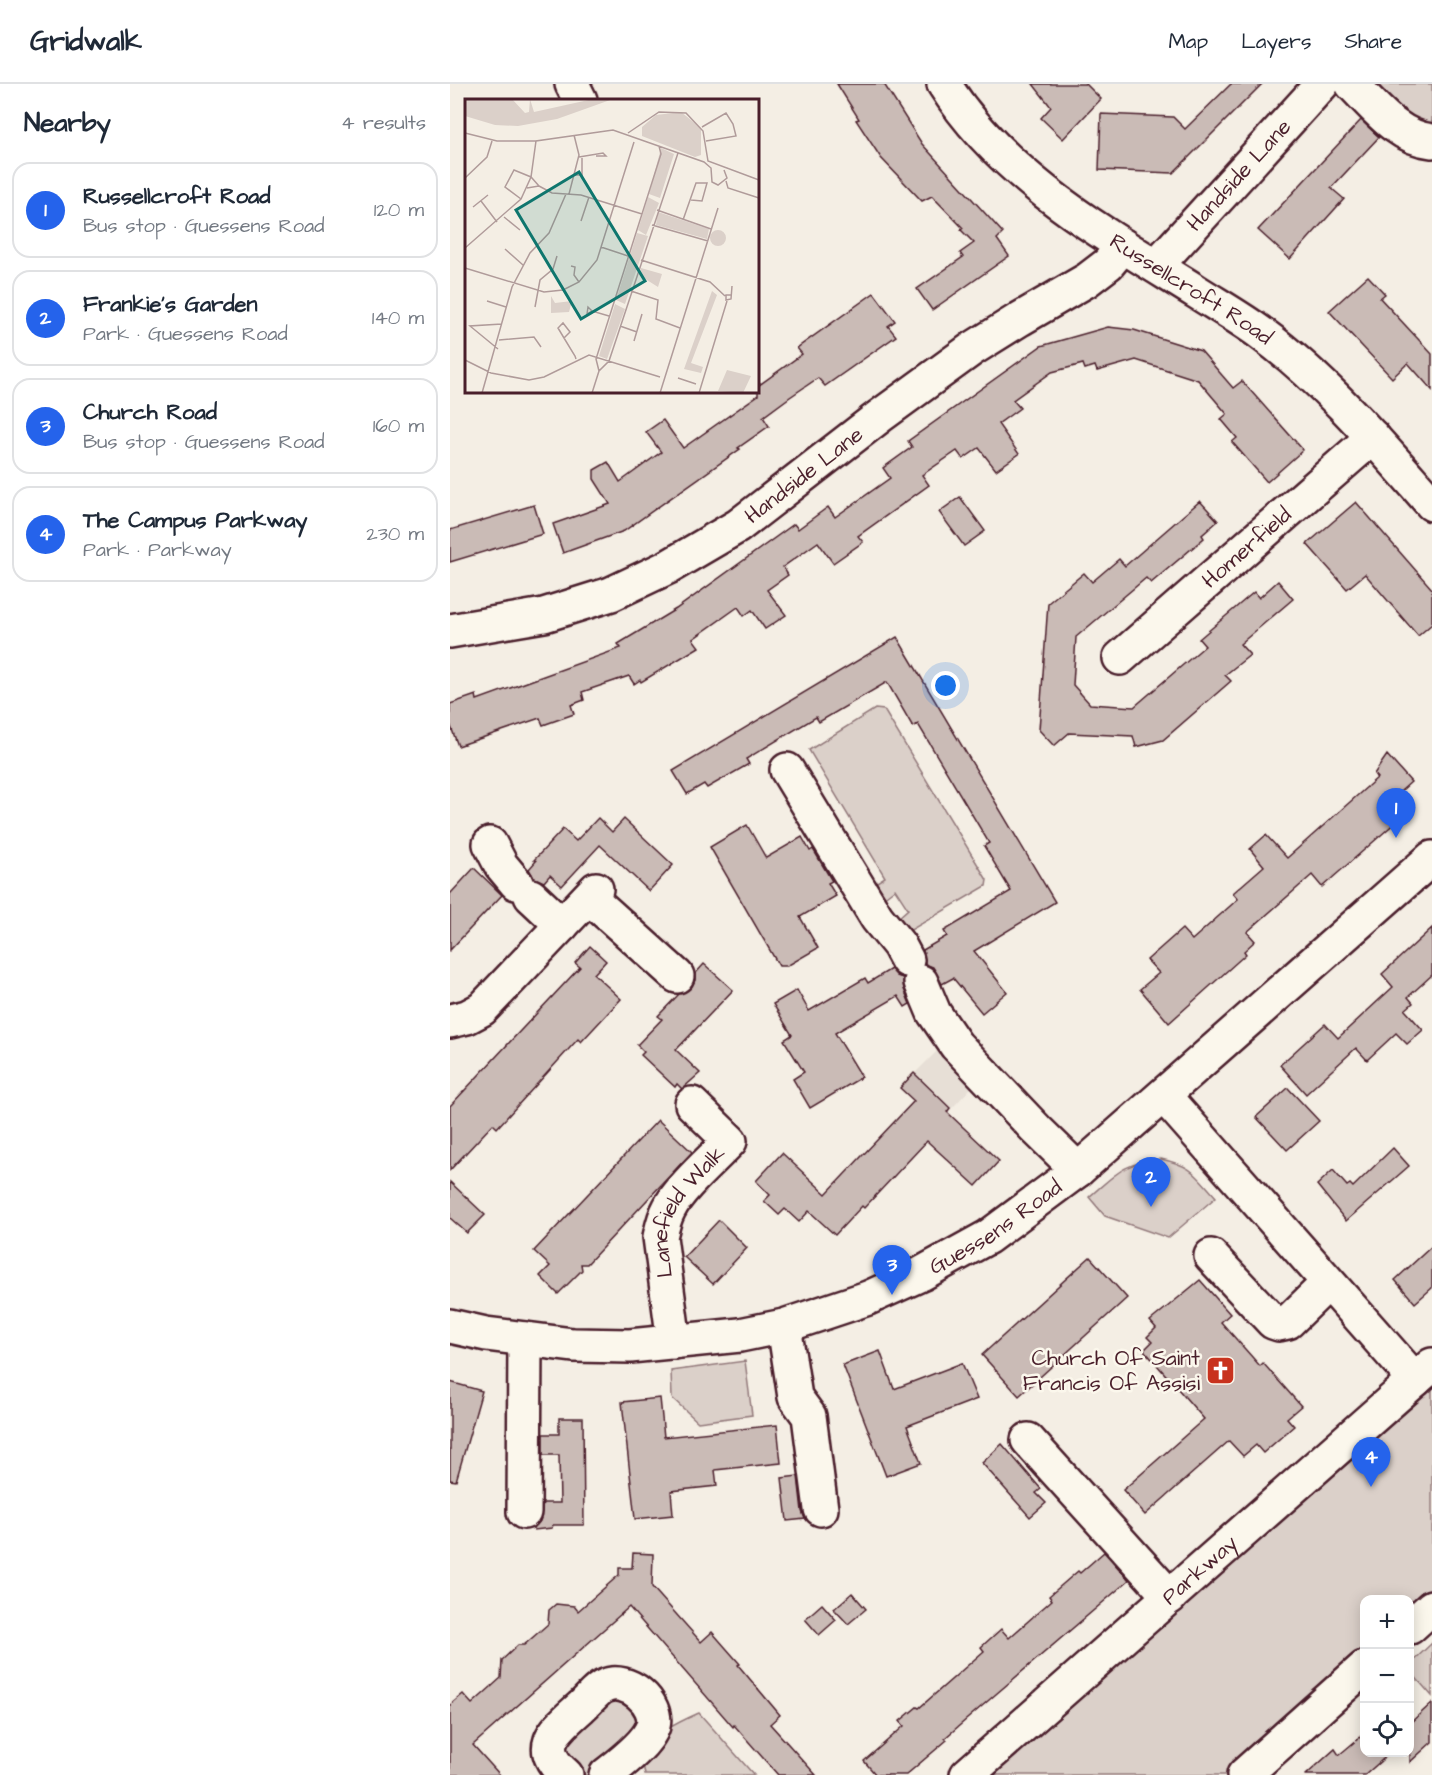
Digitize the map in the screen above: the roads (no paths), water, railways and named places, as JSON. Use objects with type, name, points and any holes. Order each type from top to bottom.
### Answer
[{"type":"street","points":[[572,84],[580,99]]},
{"type":"street","name":"Russellcroft Road","points":[[944,84],[980,132],[1022,173],[1123,246],[1262,334],[1298,363],[1373,437],[1432,504]]},
{"type":"street","name":"Handside Lane","points":[[1156,266],[1322,84]]},
{"type":"street","points":[[1352,84],[1395,126],[1410,135],[1432,141]]},
{"type":"street","name":"Handside Lane","points":[[450,631],[544,615],[611,594],[668,567],[738,526],[880,416],[972,349],[1087,280],[1108,264],[1123,246]]},
{"type":"street","name":"Homerfield","points":[[1120,658],[1373,437]]},
{"type":"street","points":[[787,770],[877,918],[899,945],[934,1013],[956,1045],[1078,1170]]},
{"type":"street","points":[[490,844],[501,865],[562,925]]},
{"type":"street","name":"Guessens Road","points":[[450,1326],[486,1334],[573,1345],[619,1346],[740,1335],[784,1326],[868,1298],[921,1274],[988,1237],[1078,1170],[1432,858]]},
{"type":"street","points":[[450,1021],[467,1017],[482,1009],[593,893],[677,976]]},
{"type":"street","points":[[1164,1096],[1328,1283],[1424,1373]]},
{"type":"street","name":"Lanefield Walk","points":[[674,1342],[660,1237],[663,1222],[678,1195],[730,1141],[692,1104]]},
{"type":"street","points":[[1212,1256],[1273,1322],[1279,1324],[1288,1322],[1328,1283]]},
{"type":"street","points":[[784,1326],[795,1397],[809,1416],[821,1509]]},
{"type":"street","points":[[524,1512],[525,1339]]},
{"type":"street","name":"Parkway","points":[[967,1775],[1424,1373]]},
{"type":"street","points":[[1028,1440],[1170,1597]]},
{"type":"street","points":[[1414,1623],[1432,1607]]},
{"type":"street","points":[[1244,1775],[1360,1672]]},
{"type":"street","points":[[566,1775],[550,1757],[548,1746],[552,1737],[563,1723],[605,1686],[619,1684],[631,1687],[648,1703],[653,1716],[653,1726],[647,1738],[622,1771]]},
{"type":"place","name":"Russellcroft Road","points":[[1396,838]]},
{"type":"place","name":"Frankie's Garden","points":[[1151,1207]]},
{"type":"place","name":"Church Road","points":[[892,1295]]},
{"type":"place","name":"Church Of Saint Francis Of Assisi","points":[[1221,1371]]},
{"type":"place","name":"The Campus Parkway","points":[[1371,1487]]}]
